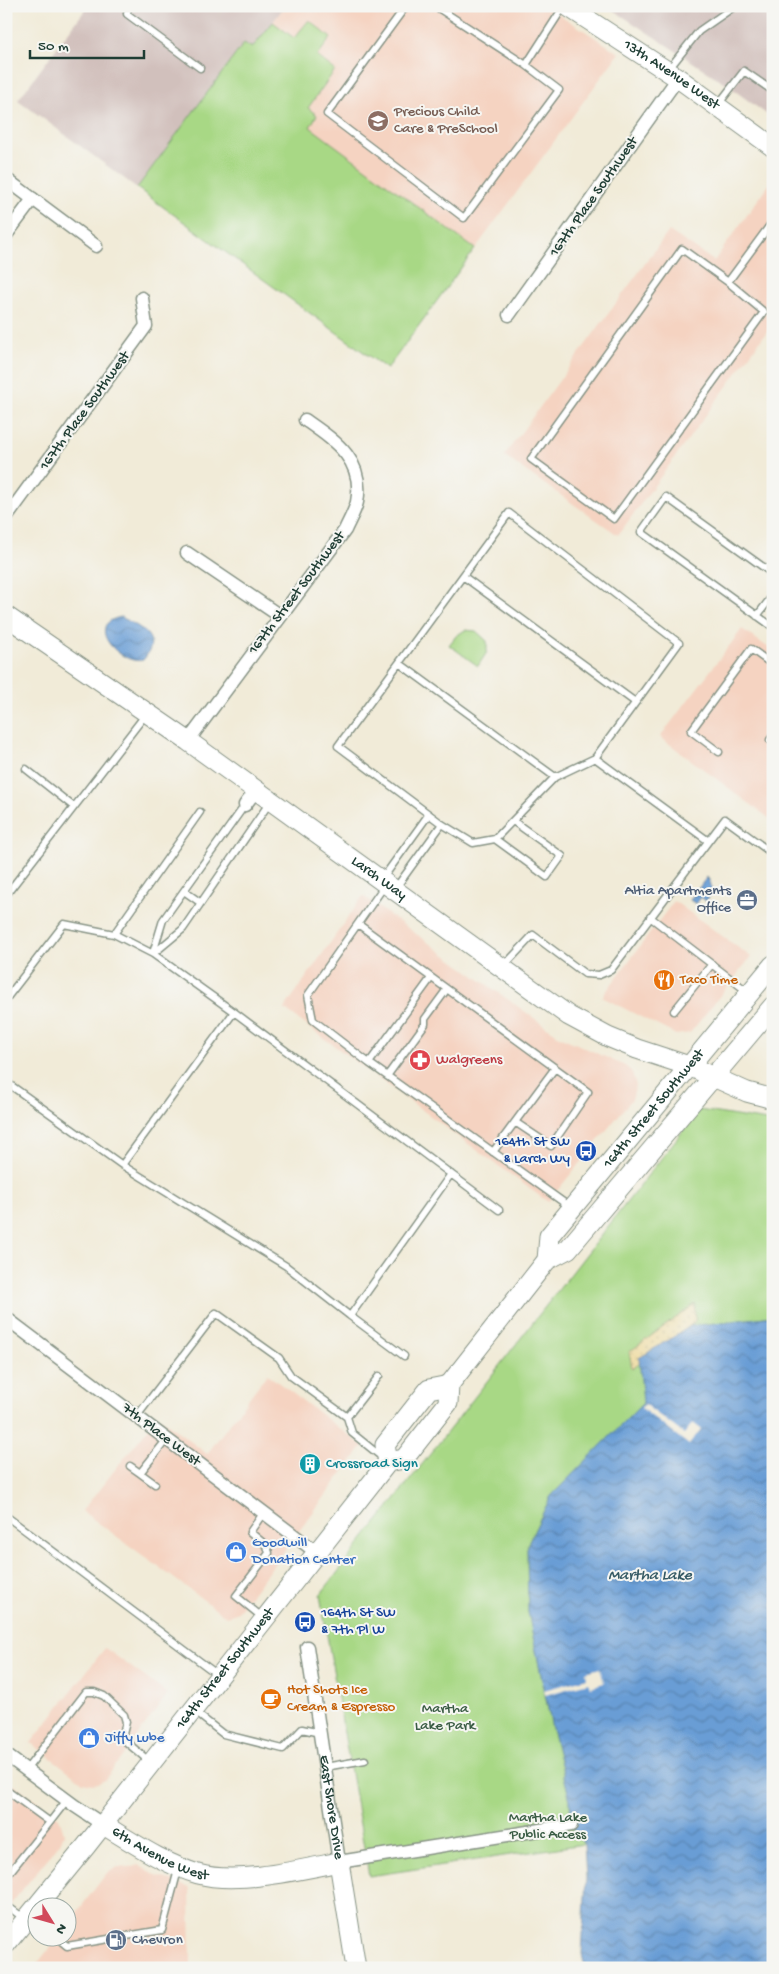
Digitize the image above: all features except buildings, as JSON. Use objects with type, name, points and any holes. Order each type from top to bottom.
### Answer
[{"type":"main road","name":"13th Avenue West","points":[[565,6],[673,75],[773,147]]},
{"type":"main road","name":"Larch Way","points":[[6,616],[188,741],[257,799],[387,885],[569,1016],[608,1037],[637,1049],[689,1066],[748,1092],[773,1099]]},
{"type":"main road","name":"164th Street Southwest","points":[[547,1260],[549,1236],[773,965]]},
{"type":"main road","name":"164th Street Southwest","points":[[46,1896],[388,1462],[404,1459],[448,1403],[449,1385],[547,1260],[568,1249],[773,1006]]},
{"type":"main road","name":"6th Avenue West","points":[[102,1824],[139,1846],[198,1874],[238,1878],[339,1862]]},
{"type":"main road","name":"East Shore Drive","points":[[339,1862],[356,1968]]},
{"type":"main road","name":"164th Street Southwest","points":[[6,1944],[28,1919]]},
{"type":"street","name":"167th Place Southwest","points":[[509,315],[673,75]]},
{"type":"street","points":[[6,179],[96,246]]},
{"type":"street","points":[[6,234],[33,199]]},
{"type":"street","name":"167th Place Southwest","points":[[6,518],[146,326],[142,298]]},
{"type":"street","name":"167th Street Southwest","points":[[188,741],[345,530],[357,502],[357,480],[351,459],[336,442],[305,420]]},
{"type":"street","points":[[187,553],[280,616]]},
{"type":"street","name":"7th Place West","points":[[6,1318],[316,1552]]},
{"type":"street","name":"East Shore Drive","points":[[307,1647],[339,1862]]},
{"type":"street","name":"6th Avenue West","points":[[6,1755],[102,1824]]},
{"type":"street","points":[[339,1862],[571,1825]]},
{"type":"lane","points":[[128,6],[127,14],[200,68]]},
{"type":"lane","points":[[406,6],[327,114],[464,218],[559,90],[526,65],[435,6]]},
{"type":"lane","points":[[526,65],[565,6]]},
{"type":"lane","points":[[673,75],[699,30],[736,6]]},
{"type":"lane","points":[[717,106],[744,71],[773,91]]},
{"type":"lane","points":[[728,282],[773,221]]},
{"type":"lane","points":[[682,249],[728,282],[764,312],[614,519],[531,459],[682,249]]},
{"type":"lane","points":[[773,574],[666,497],[641,532],[773,627]]},
{"type":"lane","points":[[509,513],[679,643],[595,758],[555,777],[495,839],[473,843],[442,824],[338,746],[399,663],[509,513]]},
{"type":"lane","points":[[463,576],[636,702]]},
{"type":"lane","points":[[758,616],[773,595]]},
{"type":"lane","points":[[719,752],[691,731],[751,649],[773,664]]},
{"type":"lane","points":[[399,663],[555,777]]},
{"type":"lane","points":[[6,895],[146,713]]},
{"type":"lane","points":[[773,736],[770,740],[773,742]]},
{"type":"lane","points":[[595,758],[707,840]]},
{"type":"lane","points":[[26,769],[74,807]]},
{"type":"lane","points":[[153,954],[163,920],[257,799]]},
{"type":"lane","points":[[153,954],[184,929],[201,903],[257,799]]},
{"type":"lane","points":[[114,934],[200,812]]},
{"type":"lane","points":[[387,885],[429,814]]},
{"type":"lane","points":[[502,968],[533,935],[584,974],[599,975],[611,970],[707,840],[725,819],[773,854]]},
{"type":"lane","points":[[495,839],[547,877],[562,856],[513,821]]},
{"type":"lane","points":[[442,824],[387,885],[308,995],[313,1020],[369,1063],[572,1208]]},
{"type":"lane","points":[[184,891],[201,903]]},
{"type":"lane","points":[[650,917],[750,993]]},
{"type":"lane","points":[[6,999],[64,924],[114,934],[153,954],[234,1012],[499,1210]]},
{"type":"lane","points":[[358,924],[588,1092],[551,1146],[515,1122]]},
{"type":"lane","points":[[674,1011],[712,964]]},
{"type":"lane","points":[[369,1063],[431,978]]},
{"type":"lane","points":[[387,1076],[425,1024],[425,1018],[447,989]]},
{"type":"lane","points":[[122,1165],[234,1012]]},
{"type":"lane","points":[[493,1152],[554,1068]]},
{"type":"lane","points":[[6,1082],[122,1165],[286,1266],[404,1356]]},
{"type":"lane","points":[[350,1316],[451,1174]]},
{"type":"lane","points":[[137,1416],[216,1313],[279,1358],[291,1376],[348,1417],[352,1433],[388,1462]]},
{"type":"lane","points":[[348,1417],[379,1376]]},
{"type":"lane","points":[[140,1473],[168,1439]]},
{"type":"lane","points":[[130,1466],[155,1484]]},
{"type":"lane","points":[[264,1512],[250,1532],[267,1546],[269,1553],[236,1596],[264,1618]]},
{"type":"lane","points":[[6,1516],[219,1675]]},
{"type":"lane","points":[[26,1770],[86,1692],[94,1692],[104,1696],[124,1715],[126,1722],[123,1734],[124,1740],[151,1762]]},
{"type":"lane","points":[[192,1710],[223,1734],[283,1749],[302,1729],[320,1733]]},
{"type":"lane","points":[[325,1767],[364,1760]]},
{"type":"lane","points":[[6,1790],[50,1822]]},
{"type":"lane","points":[[6,1876],[67,1800]]},
{"type":"lane","points":[[78,1944],[162,1930],[179,1866]]},
{"type":"lane","points":[[6,1905],[28,1917]]},
{"type":"shaded area","points":[[88,6],[285,6],[252,49],[244,43],[137,188],[18,100]]},
{"type":"shaded area","name":"Precious Child Care & PreSchool","points":[[285,6],[546,6],[619,53],[387,369],[137,188]]},
{"type":"shaded area","points":[[607,6],[773,6],[773,119],[723,82]]},
{"type":"shaded area","points":[[773,179],[773,322],[618,535],[504,456],[669,231],[714,261]]},
{"type":"shaded area","points":[[742,629],[773,651],[773,821],[660,737]]},
{"type":"shaded area","points":[[363,896],[559,1036],[625,1066],[631,1071],[636,1085],[632,1099],[548,1202],[284,1009]]},
{"type":"shaded area","points":[[674,901],[751,957],[690,1033],[676,1035],[602,997]]},
{"type":"shaded area","points":[[267,1374],[363,1446],[238,1612],[227,1617],[82,1511],[158,1416],[207,1454]]},
{"type":"shaded area","points":[[105,1648],[168,1694],[105,1780],[92,1784],[83,1782],[31,1743]]},
{"type":"shaded area","points":[[6,1779],[59,1817],[64,1833],[60,1843],[6,1910]]},
{"type":"shaded area","points":[[138,1865],[158,1876],[190,1888],[191,1968],[34,1968],[51,1946],[78,1946],[78,1911],[106,1874],[118,1867],[130,1868]]},
{"type":"green space","points":[[309,20],[331,38],[317,56],[335,70],[308,108],[317,115],[310,127],[475,249],[387,369],[137,188],[244,43],[252,48],[273,22],[294,38]]},
{"type":"green space","points":[[465,630],[476,631],[487,641],[487,652],[478,666],[449,645],[456,636]]},
{"type":"green space","name":"Martha Lake Park","points":[[699,1110],[773,1122],[773,1316],[691,1326],[644,1403],[551,1496],[527,1546],[528,1612],[552,1728],[570,1800],[571,1825],[584,1844],[369,1876],[320,1595]]},
{"type":"sand","points":[[695,1304],[695,1322],[632,1368],[629,1352]]},
{"type":"water","points":[[121,617],[142,629],[150,639],[149,652],[143,660],[125,657],[109,643],[105,635],[105,628],[110,621]]},
{"type":"water","points":[[707,877],[711,886],[710,895],[706,901],[701,897],[696,904],[690,900]]},
{"type":"water","name":"Martha Lake","points":[[773,1316],[773,1968],[585,1968],[582,1954],[586,1878],[584,1844],[571,1825],[570,1800],[552,1728],[528,1612],[527,1546],[551,1496],[643,1403],[639,1358],[691,1326]]},
{"type":"pier","points":[[644,1404],[684,1434],[693,1423],[701,1429],[689,1445],[641,1408]]},
{"type":"pier","points":[[600,1668],[604,1683],[590,1687],[588,1683],[545,1695],[544,1690],[587,1678],[586,1672]]},
{"type":"place","name":"Precious Child Care & PreSchool","points":[[378,121]]},
{"type":"place","name":"Altia Apartments Office","points":[[747,900]]},
{"type":"place","name":"Taco Time","points":[[664,980]]},
{"type":"place","name":"Walgreens","points":[[420,1060]]},
{"type":"place","name":"164th St SW & Larch Wy","points":[[586,1151]]},
{"type":"place","name":"Crossroad Sign","points":[[310,1464]]},
{"type":"place","name":"Goodwill Donation Center","points":[[236,1552]]},
{"type":"place","name":"164th St SW & 7th Pl W","points":[[305,1622]]},
{"type":"place","name":"Hot Shots Ice Cream & Espresso","points":[[271,1699]]},
{"type":"place","name":"Jiffy Lube","points":[[89,1738]]},
{"type":"place","name":"Chevron","points":[[116,1940]]},
{"type":"park label","name":"Martha Lake Public Access","points":[[548,1826]]}]
